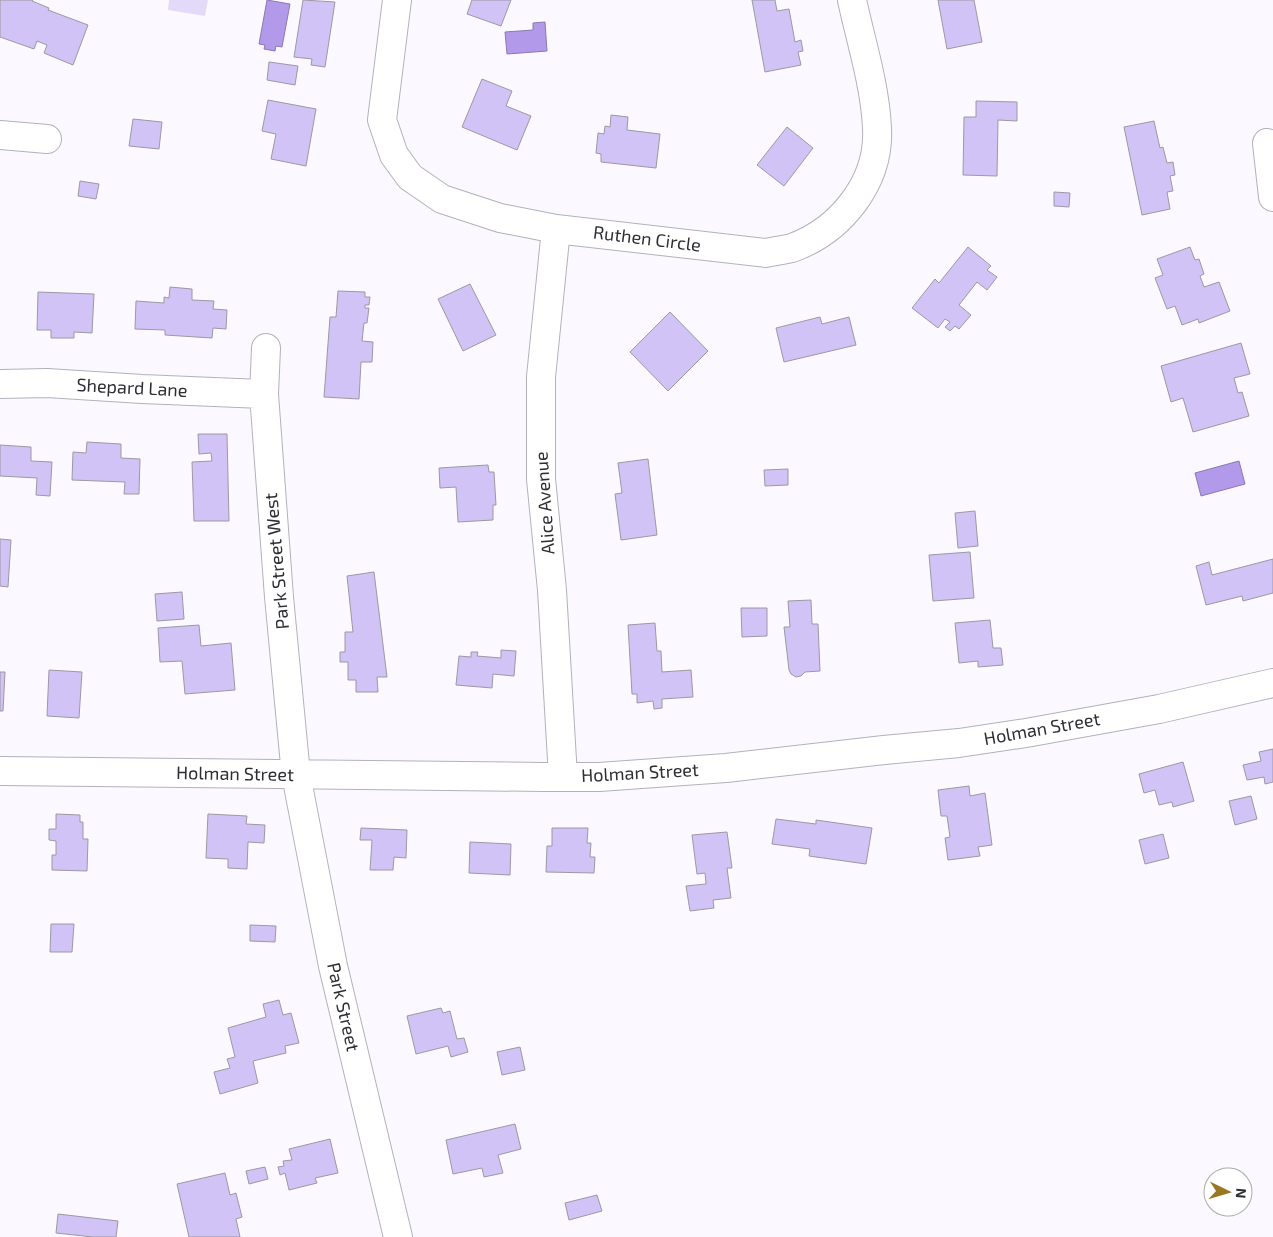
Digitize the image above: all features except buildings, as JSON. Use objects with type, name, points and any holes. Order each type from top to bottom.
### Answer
[{"type":"street","name":"Ruthen Circle","points":[[397,0],[382,120],[394,155],[410,177],[442,199],[500,218],[556,228],[766,252],[790,248],[817,236],[842,216],[857,197],[868,178],[874,156],[877,129],[873,94],[852,0]]},
{"type":"street","points":[[0,135],[47,139]]},
{"type":"street","points":[[1267,143],[1273,197]]},
{"type":"street","name":"Alice Avenue","points":[[556,228],[542,377],[541,479],[552,590],[563,777]]},
{"type":"street","name":"Park Street West","points":[[266,348],[264,394],[279,597],[296,775]]},
{"type":"street","name":"Shepard Lane","points":[[0,384],[47,383],[264,394]]},
{"type":"street","name":"Holman Street","points":[[0,771],[599,777],[718,768],[959,743],[1159,709],[1273,683]]},
{"type":"street","name":"Park Street","points":[[296,775],[333,966],[398,1237]]},
{"type":"shaded area","points":[[169,0],[208,0],[205,16],[168,10]]},
{"type":"shaded area","points":[[267,0],[290,4],[282,47],[276,46],[275,51],[264,49],[265,45],[259,44]]},
{"type":"shaded area","points":[[545,22],[547,51],[507,54],[505,32],[533,30],[533,23]]},
{"type":"shaded area","points":[[1239,461],[1245,484],[1201,496],[1195,473]]}]
